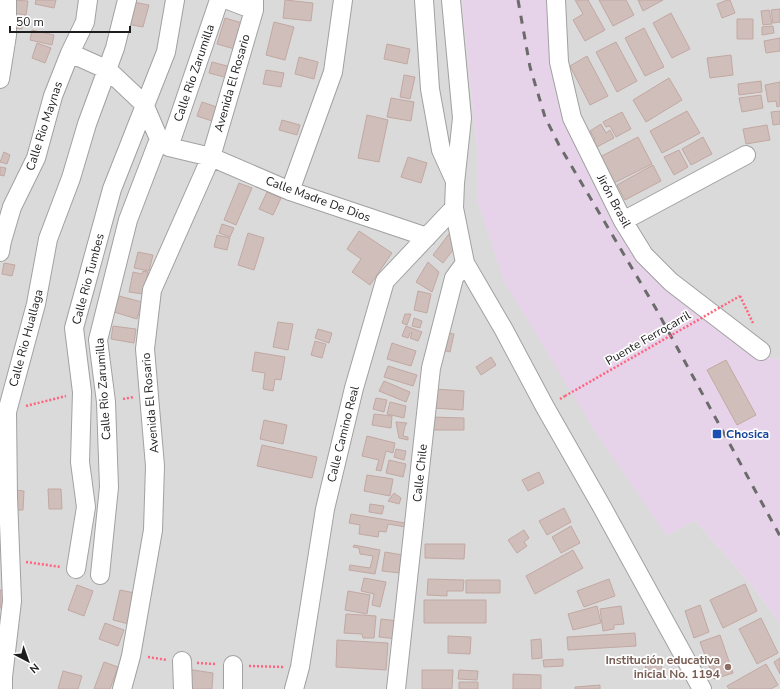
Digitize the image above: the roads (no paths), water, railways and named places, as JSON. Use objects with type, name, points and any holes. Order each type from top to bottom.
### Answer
[{"type":"street","points":[[0,80],[7,35],[7,0]]},
{"type":"street","name":"Calle Rio Maynas","points":[[0,252],[12,207],[36,158],[53,96],[70,53],[85,22],[88,0]]},
{"type":"street","name":"Calle Rio Huallaga","points":[[4,689],[3,677],[12,601],[8,497],[7,412],[36,304],[48,239],[71,178],[87,124],[116,48],[127,0]]},
{"type":"street","name":"Calle Rio Tumbes","points":[[76,570],[86,507],[80,462],[82,392],[74,328],[112,189],[144,104],[166,52],[175,0]]},
{"type":"street","name":"Calle Rio Zarumilla","points":[[100,575],[108,488],[106,402],[98,340],[128,220],[164,143],[219,0]]},
{"type":"street","points":[[228,0],[254,5]]},
{"type":"street","points":[[290,191],[333,72],[343,0]]},
{"type":"street","points":[[424,0],[430,89],[441,150],[455,182]]},
{"type":"street","points":[[451,0],[462,118],[455,182],[454,208],[465,263],[504,330],[545,407],[702,689]]},
{"type":"street","name":"Jirón Brasil","points":[[556,0],[559,62],[572,118],[623,221],[644,255],[671,282],[761,351]]},
{"type":"street","name":"Avenida El Rosario","points":[[122,689],[131,656],[153,530],[156,466],[145,349],[152,290],[211,157],[254,5]]},
{"type":"street","points":[[70,53],[108,70],[144,104],[164,143]]},
{"type":"street","name":"Calle Madre De Dios","points":[[164,143],[211,157],[290,191],[427,237]]},
{"type":"street","points":[[623,221],[746,155]]},
{"type":"street","name":"Calle Camino Real","points":[[294,689],[300,667],[325,509],[354,388],[385,281],[454,208]]},
{"type":"street","name":"Calle Chile","points":[[396,689],[431,368],[454,278],[465,263]]},
{"type":"street","points":[[182,661],[183,689]]},
{"type":"street","points":[[233,689],[234,666]]},
{"type":"railway","points":[[518,0],[530,67],[545,117],[559,145],[655,307],[780,536]]},
{"type":"place","name":"Chosica","points":[[717,434]]},
{"type":"place","name":"Institución educativa inicial No. 1194","points":[[728,667]]}]
